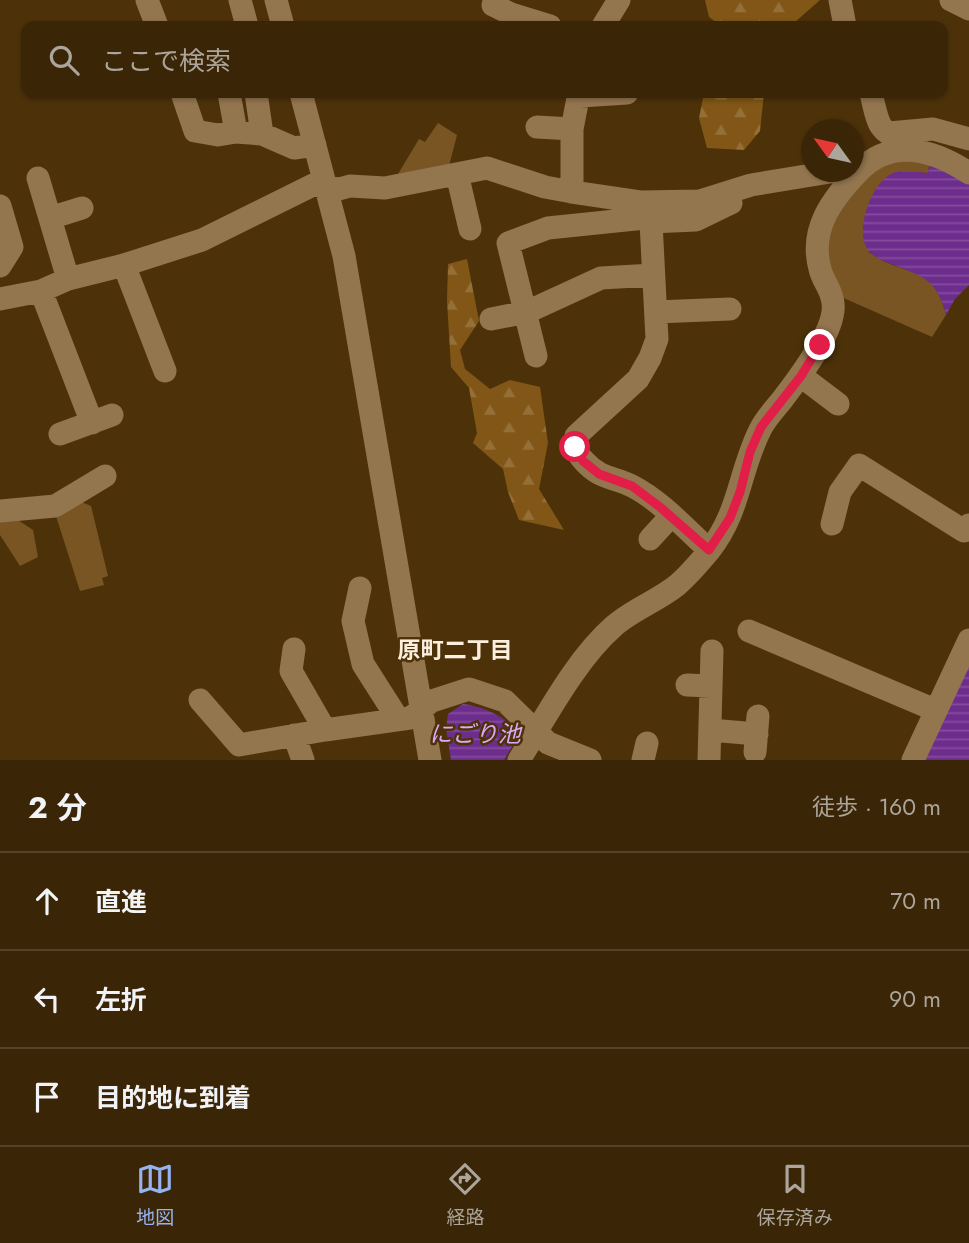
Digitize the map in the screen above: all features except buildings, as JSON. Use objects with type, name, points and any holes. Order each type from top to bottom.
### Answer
[{"type":"street","points":[[147,0],[155,21]]},
{"type":"street","points":[[240,0],[246,21]]},
{"type":"street","points":[[276,0],[282,21]]},
{"type":"street","points":[[606,21],[619,0]]},
{"type":"street","points":[[840,0],[844,21]]},
{"type":"street","points":[[951,0],[969,9]]},
{"type":"street","points":[[493,5],[534,21]]},
{"type":"street","points":[[184,98],[195,131],[218,135],[236,132],[262,134],[294,149],[315,145]]},
{"type":"street","points":[[230,98],[236,132]]},
{"type":"street","points":[[257,98],[262,134]]},
{"type":"street","points":[[302,98],[344,256],[430,760]]},
{"type":"street","points":[[572,192],[572,129],[579,98]]},
{"type":"street","points":[[872,98],[880,127],[886,133],[969,173]]},
{"type":"street","points":[[537,127],[572,129]]},
{"type":"street","points":[[886,133],[933,129],[969,139]]},
{"type":"street","points":[[864,165],[885,152],[923,151]]},
{"type":"street","points":[[3,291],[41,292],[68,279],[124,265],[202,240],[313,185],[385,188],[487,167],[545,187],[572,192],[640,202],[701,201],[770,181],[801,176]]},
{"type":"street","points":[[457,174],[470,229]]},
{"type":"street","points":[[38,178],[68,279]]},
{"type":"street","points":[[536,356],[509,243],[548,228],[645,218],[651,222],[696,220],[758,191],[770,181]]},
{"type":"street","points":[[519,760],[593,646],[616,624],[676,586],[709,550],[730,518],[750,452],[761,427],[801,376],[832,320],[834,300],[820,270],[816,247],[820,223],[849,182]]},
{"type":"street","points":[[0,206],[12,247],[0,266]]},
{"type":"street","points":[[50,218],[82,208]]},
{"type":"street","points":[[651,222],[657,339],[638,379],[576,436],[575,447],[583,461],[599,474],[632,486],[709,550]]},
{"type":"street","points":[[124,265],[165,371]]},
{"type":"street","points":[[491,319],[527,312],[601,278],[653,275]]},
{"type":"street","points":[[41,292],[60,368],[102,419],[60,434]]},
{"type":"street","points":[[656,312],[730,309]]},
{"type":"street","points":[[801,376],[838,404]]},
{"type":"street","points":[[829,513],[859,465],[964,531],[969,525]]},
{"type":"street","points":[[0,512],[55,506],[105,476]]},
{"type":"street","points":[[650,540],[671,516]]},
{"type":"street","points":[[360,588],[353,621],[363,664],[398,719]]},
{"type":"street","points":[[749,631],[796,659],[846,682],[935,709]]},
{"type":"street","points":[[914,760],[935,709],[969,640]]},
{"type":"street","points":[[294,649],[291,671],[325,730]]},
{"type":"street","points":[[709,760],[712,651]]},
{"type":"street","points":[[687,685],[711,686]]},
{"type":"street","points":[[200,700],[239,745],[411,718],[432,701],[470,689],[505,701],[548,743],[590,760]]},
{"type":"street","points":[[710,730],[757,734]]},
{"type":"street","points":[[295,735],[303,760]]},
{"type":"green space","points":[[705,0],[820,0],[796,21],[714,21],[709,17]]},
{"type":"green space","points":[[703,98],[763,98],[760,131],[744,150],[707,148],[699,118]]},
{"type":"green space","points":[[467,259],[479,321],[460,350],[465,369],[490,389],[510,380],[540,387],[548,443],[539,489],[564,530],[519,520],[508,492],[503,469],[473,443],[477,433],[469,388],[451,367],[447,301],[448,264]]},
{"type":"shaded area","points":[[438,123],[457,135],[449,166],[395,179],[419,139],[425,142]]},
{"type":"shaded area","points":[[930,159],[928,173],[899,171],[869,252],[916,273],[934,286],[946,315],[932,337],[839,296],[824,246],[827,224],[878,162]]},
{"type":"shaded area","points":[[79,501],[91,506],[108,576],[102,578],[104,585],[80,591],[56,516]]},
{"type":"shaded area","points":[[18,520],[33,530],[38,557],[20,566],[0,535],[0,521]]},
{"type":"water","points":[[930,159],[969,182],[969,285],[955,299],[946,315],[932,285],[917,274],[874,256],[864,242],[864,220],[877,187],[884,179],[899,171],[928,173]]},
{"type":"water","points":[[969,657],[969,760],[922,760]]},
{"type":"water","name":"にごり池","points":[[463,704],[495,714],[515,730],[518,737],[504,760],[451,760],[446,729],[448,714]]},
{"type":"district","name":"原町二丁目","points":[[455,650]]},
{"type":"route","points":[[575,447],[583,461],[599,474],[632,486],[709,550],[730,518],[750,452],[761,427],[801,376],[820,345]]}]
